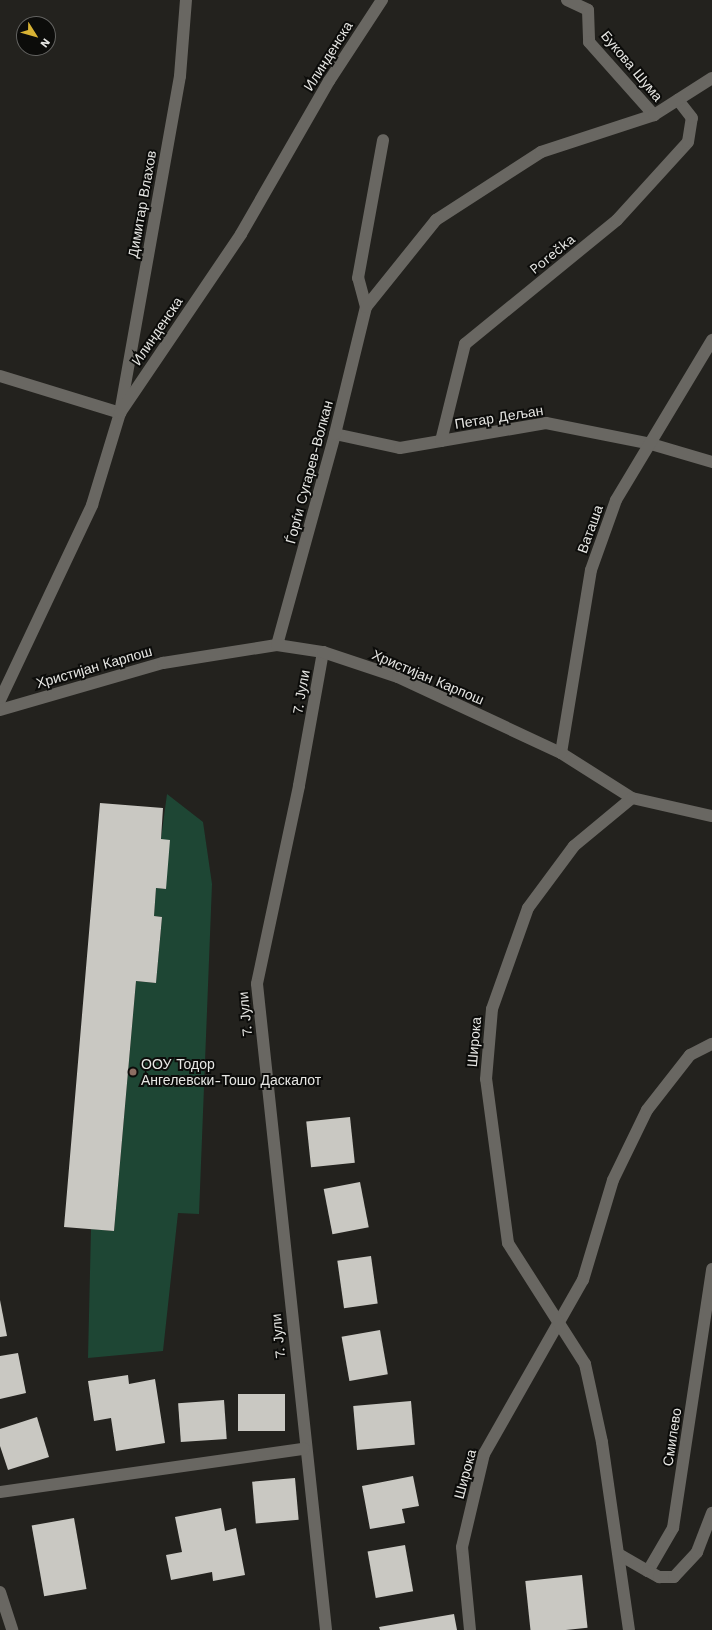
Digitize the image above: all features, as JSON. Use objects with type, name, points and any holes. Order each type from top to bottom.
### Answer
[{"type":"street","name":"Димитар Влахов","points":[[120,413],[180,76],[186,0]]},
{"type":"street","name":"Илинденска","points":[[0,700],[92,506],[120,413],[241,234],[329,81],[382,0]]},
{"type":"street","name":"Букова Шума","points":[[567,0],[588,10],[589,42],[654,115]]},
{"type":"street","name":"Ѓорѓи Сугарев-Волкан","points":[[277,645],[336,434],[366,307],[436,220],[541,152],[654,115],[712,78]]},
{"type":"street","name":"Porečka","points":[[441,441],[465,344],[617,220],[688,142],[692,118],[678,100]]},
{"type":"street","name":"Ѓорѓи Сугарев-Волкан","points":[[366,307],[358,278],[383,140]]},
{"type":"street","name":"Ваташа","points":[[561,753],[591,570],[616,500],[652,444],[686,380],[712,340]]},
{"type":"street","points":[[0,376],[120,413]]},
{"type":"street","name":"Петар Дељан","points":[[336,434],[400,448],[546,423],[652,444],[712,462]]},
{"type":"street","name":"Христијан Карпош","points":[[0,710],[163,663],[277,645],[323,652],[398,677],[561,753],[632,798],[712,816]]},
{"type":"street","name":"7. Јули","points":[[323,652],[299,786],[257,984],[304,1449],[326,1630]]},
{"type":"street","name":"Широка","points":[[629,1630],[620,1555],[602,1442],[585,1364],[559,1319],[531,1283],[508,1243],[486,1079],[492,1009],[528,908],[574,846],[632,798]]},
{"type":"street","points":[[559,1319],[583,1280],[613,1180],[647,1110],[690,1055],[712,1044]]},
{"type":"street","name":"Смилево","points":[[648,1571],[673,1528],[712,1269]]},
{"type":"street","name":"Широка","points":[[470,1630],[462,1547],[484,1454],[559,1319]]},
{"type":"street","points":[[0,1492],[304,1449]]},
{"type":"street","points":[[620,1555],[658,1577],[674,1576],[696,1552],[712,1513]]},
{"type":"street","points":[[0,1592],[12,1630]]},
{"type":"green space","points":[[167,794],[203,822],[212,884],[199,1214],[178,1213],[163,1351],[88,1358],[91,1229],[114,1231],[136,981],[156,983],[162,917],[154,916],[156,888],[166,889],[161,839]]},
{"type":"building","points":[[100,803],[163,808],[161,839],[170,840],[166,889],[156,888],[154,916],[162,917],[156,983],[136,981],[114,1231],[64,1227]]},
{"type":"building","points":[[350,1117],[355,1163],[311,1167],[306,1122]]},
{"type":"building","points":[[360,1182],[369,1227],[332,1234],[324,1189]]},
{"type":"building","points":[[371,1256],[378,1304],[344,1308],[337,1261]]},
{"type":"building","points":[[0,1300],[7,1336],[0,1337]]},
{"type":"building","points":[[380,1330],[388,1374],[349,1381],[342,1337]]},
{"type":"building","points":[[18,1353],[26,1393],[0,1399],[0,1356]]},
{"type":"building","points":[[128,1375],[129,1384],[155,1379],[165,1443],[116,1451],[111,1418],[94,1421],[88,1381]]},
{"type":"building","points":[[238,1394],[285,1394],[285,1431],[238,1431]]},
{"type":"building","points":[[224,1400],[227,1439],[181,1442],[178,1403]]},
{"type":"building","points":[[411,1401],[415,1445],[357,1450],[353,1406]]},
{"type":"building","points":[[37,1417],[49,1457],[8,1470],[0,1446],[0,1429]]},
{"type":"building","points":[[413,1476],[419,1506],[402,1509],[405,1523],[370,1529],[362,1486]]},
{"type":"building","points":[[295,1478],[299,1520],[256,1524],[252,1482]]},
{"type":"building","points":[[221,1508],[225,1531],[236,1528],[245,1575],[213,1581],[212,1572],[171,1580],[166,1555],[182,1552],[175,1517]]},
{"type":"building","points":[[74,1518],[87,1589],[44,1596],[32,1525]]},
{"type":"building","points":[[405,1545],[413,1591],[376,1598],[368,1552]]},
{"type":"building","points":[[582,1575],[588,1628],[566,1630],[530,1630],[525,1581]]},
{"type":"building","points":[[454,1614],[457,1630],[380,1630],[379,1627]]},
{"type":"place","name":"ООУ Тодор Ангелевски-Тошо Даскалот","points":[[133,1072]]}]
